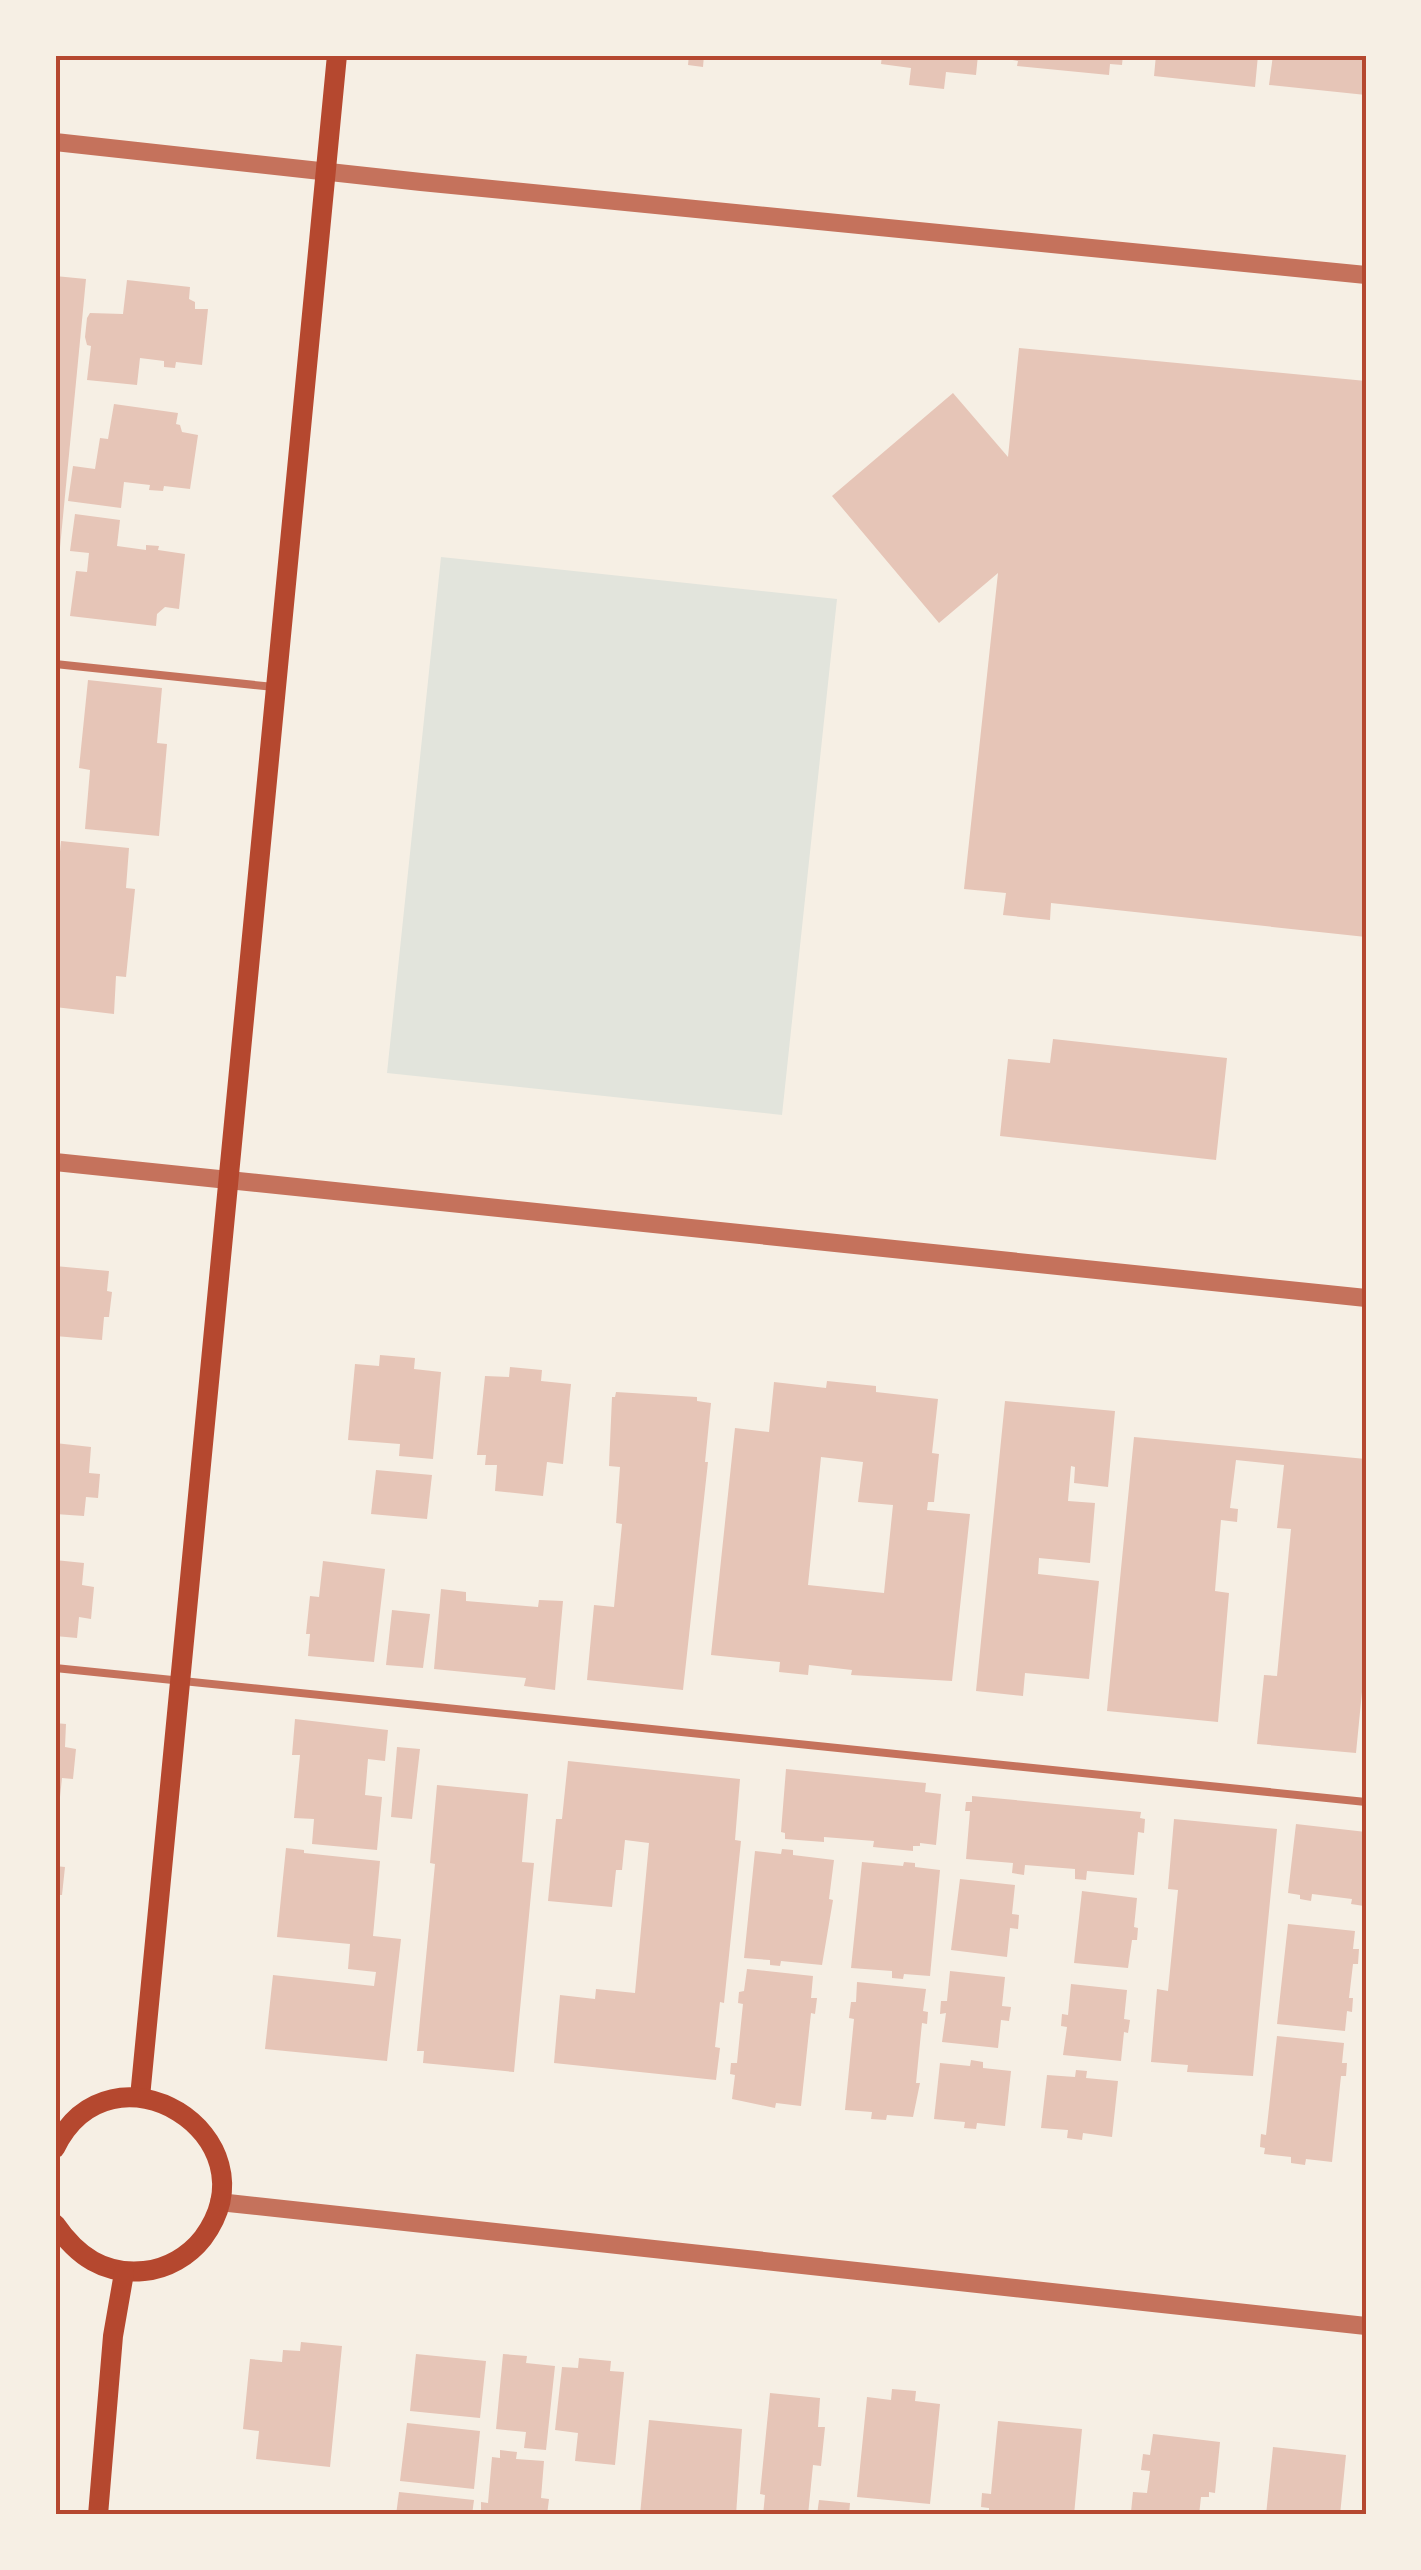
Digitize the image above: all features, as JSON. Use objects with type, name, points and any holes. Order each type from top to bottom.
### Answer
[{"type":"main road","points":[[140,2098],[338,55]]},
{"type":"main road","points":[[55,2148],[77,2118],[96,2106],[118,2098],[140,2098],[176,2108],[203,2132],[216,2153],[221,2178],[220,2202],[211,2226],[195,2248],[174,2263],[150,2271],[124,2272],[102,2267],[82,2257],[55,2224]]},
{"type":"main road","points":[[98,2515],[114,2336],[124,2272]]},
{"type":"street","points":[[55,142],[1366,275]]},
{"type":"street","points":[[55,1162],[1366,1298]]},
{"type":"street","points":[[220,2202],[1366,2326]]},
{"type":"lane","points":[[55,664],[275,687]]},
{"type":"lane","points":[[55,1668],[1366,1802]]},
{"type":"shaded area","points":[[441,557],[837,599],[782,1115],[387,1073]]},
{"type":"building","points":[[689,55],[704,55],[703,67],[688,65]]},
{"type":"building","points":[[882,55],[978,55],[976,75],[946,72],[944,89],[909,85],[911,68],[881,64]]},
{"type":"building","points":[[1008,55],[1123,55],[1122,65],[1110,64],[1109,75],[1017,66],[1018,61],[1007,59]]},
{"type":"building","points":[[1156,55],[1258,55],[1255,87],[1154,76]]},
{"type":"building","points":[[1273,55],[1366,55],[1366,95],[1269,85]]},
{"type":"building","points":[[55,276],[86,279],[58,568],[55,568]]},
{"type":"building","points":[[127,280],[190,287],[189,299],[195,302],[195,309],[208,309],[202,365],[176,362],[175,368],[164,367],[164,361],[140,358],[137,385],[87,380],[91,346],[85,337],[87,318],[90,313],[123,314]]},
{"type":"building","points":[[1019,348],[1366,381],[1366,937],[1051,903],[1050,920],[1003,915],[1006,893],[964,889],[998,573],[939,623],[832,496],[953,393],[1008,457]]},
{"type":"building","points":[[114,404],[178,413],[176,424],[182,432],[198,435],[190,489],[164,486],[163,491],[149,490],[150,485],[124,482],[121,508],[68,501],[73,466],[95,469],[100,438],[108,439]]},
{"type":"building","points":[[75,514],[120,520],[117,546],[146,550],[146,545],[159,546],[158,550],[185,554],[179,609],[165,607],[157,614],[156,626],[70,616],[76,571],[87,572],[89,553],[70,551]]},
{"type":"building","points":[[88,680],[162,688],[157,743],[167,744],[159,836],[85,829],[90,770],[79,768]]},
{"type":"building","points":[[61,841],[129,848],[126,888],[135,889],[126,977],[116,976],[114,1014],[55,1007],[55,904]]},
{"type":"building","points":[[1053,1039],[1227,1058],[1216,1160],[1000,1136],[1008,1059],[1050,1063]]},
{"type":"building","points":[[55,1266],[109,1271],[107,1291],[112,1292],[102,1340],[55,1336]]},
{"type":"building","points":[[380,1355],[415,1358],[414,1369],[441,1372],[433,1459],[399,1456],[400,1444],[348,1440],[355,1364],[379,1366]]},
{"type":"building","points":[[510,1367],[542,1370],[541,1381],[571,1384],[563,1464],[547,1462],[543,1496],[495,1491],[497,1465],[485,1465],[486,1455],[477,1455],[485,1376],[509,1377]]},
{"type":"building","points":[[827,1381],[876,1386],[876,1392],[938,1399],[932,1453],[939,1454],[934,1502],[928,1502],[927,1510],[970,1514],[952,1681],[851,1675],[852,1670],[809,1665],[808,1675],[779,1672],[780,1662],[711,1655],[735,1428],[769,1432],[774,1382],[826,1388]],"holes":[[[821,1457],[863,1462],[858,1502],[893,1505],[884,1593],[808,1585]]]},
{"type":"building","points":[[616,1392],[697,1397],[697,1401],[711,1403],[683,1690],[587,1680],[594,1605],[614,1607],[622,1524],[616,1523],[620,1467],[609,1466],[612,1397]]},
{"type":"building","points":[[1005,1401],[1115,1411],[1108,1487],[1074,1483],[1075,1467],[1071,1466],[1068,1501],[1095,1503],[1090,1563],[1039,1558],[1038,1574],[1099,1581],[1089,1679],[1025,1673],[1023,1696],[976,1691]]},
{"type":"building","points":[[1134,1437],[1366,1459],[1366,1651],[1356,1753],[1257,1744],[1264,1675],[1277,1676],[1291,1529],[1277,1528],[1284,1465],[1236,1460],[1230,1508],[1238,1509],[1237,1522],[1221,1520],[1215,1591],[1229,1593],[1218,1722],[1107,1711]]},
{"type":"building","points":[[55,1443],[91,1447],[89,1473],[100,1474],[98,1498],[86,1497],[84,1516],[55,1514]]},
{"type":"building","points":[[376,1470],[432,1475],[427,1519],[371,1514]]},
{"type":"building","points":[[55,1560],[84,1563],[82,1585],[94,1587],[91,1619],[79,1617],[77,1638],[55,1636]]},
{"type":"building","points":[[323,1561],[385,1569],[374,1662],[308,1656],[310,1596],[319,1597]]},
{"type":"building","points":[[441,1589],[466,1592],[466,1601],[538,1607],[539,1600],[563,1601],[555,1690],[524,1686],[526,1678],[434,1669]]},
{"type":"building","points":[[392,1610],[430,1614],[423,1668],[386,1665]]},
{"type":"building","points":[[295,1719],[388,1730],[385,1761],[368,1759],[365,1795],[382,1797],[377,1850],[312,1844],[314,1819],[294,1818],[300,1755],[292,1755]]},
{"type":"building","points":[[55,1723],[66,1724],[65,1747],[76,1749],[73,1779],[62,1778],[60,1797],[55,1797]]},
{"type":"building","points":[[397,1747],[420,1749],[412,1819],[391,1817]]},
{"type":"building","points":[[568,1761],[740,1779],[735,1840],[741,1841],[724,2003],[720,2002],[715,2047],[720,2048],[716,2080],[554,2063],[560,1995],[595,1999],[596,1989],[635,1993],[649,1843],[625,1840],[622,1870],[616,1870],[612,1907],[548,1901],[556,1819],[562,1819]]},
{"type":"building","points":[[786,1769],[926,1783],[925,1792],[941,1794],[936,1845],[920,1843],[913,1846],[913,1851],[873,1847],[874,1841],[785,1839],[781,1832]]},
{"type":"building","points":[[437,1785],[528,1794],[522,1862],[534,1863],[514,2072],[423,2063],[424,2051],[417,2051],[435,1864],[430,1863]]},
{"type":"building","points":[[972,1796],[1141,1812],[1144,1833],[1138,1832],[1134,1875],[1087,1871],[1086,1880],[1075,1879],[1075,1869],[1025,1865],[1024,1875],[1012,1873],[1013,1863],[966,1859],[970,1811],[965,1811]]},
{"type":"building","points":[[1174,1819],[1277,1829],[1253,2076],[1187,2072],[1188,2065],[1151,2062],[1157,1989],[1168,1991],[1178,1890],[1168,1889]]},
{"type":"building","points":[[1296,1824],[1366,1832],[1364,1906],[1351,1904],[1352,1899],[1312,1894],[1311,1901],[1288,1893]]},
{"type":"building","points":[[286,1848],[380,1861],[373,1936],[401,1939],[387,2061],[265,2049],[273,1975],[374,1986],[376,1972],[348,1969],[350,1944],[277,1937]]},
{"type":"building","points":[[782,1849],[793,1850],[793,1855],[834,1860],[829,1899],[833,1900],[822,1965],[781,1961],[780,1966],[770,1965],[770,1960],[744,1958],[755,1851],[781,1854]]},
{"type":"building","points":[[862,1862],[903,1866],[904,1862],[915,1863],[915,1867],[940,1870],[930,1976],[904,1974],[903,1979],[892,1978],[892,1971],[851,1968]]},
{"type":"building","points":[[55,1866],[65,1867],[62,1895],[55,1895]]},
{"type":"building","points":[[960,1879],[1015,1885],[1012,1914],[1019,1915],[1018,1929],[1010,1928],[1007,1957],[951,1950]]},
{"type":"building","points":[[1082,1891],[1137,1898],[1137,1940],[1132,1940],[1128,1968],[1074,1963]]},
{"type":"building","points":[[1288,1924],[1355,1931],[1353,1949],[1359,1949],[1358,1964],[1353,1964],[1349,1998],[1353,1998],[1352,2012],[1347,2011],[1345,2031],[1277,2024]]},
{"type":"building","points":[[747,1969],[813,1976],[811,1998],[817,1998],[815,2014],[811,2013],[801,2106],[776,2103],[775,2108],[732,2099],[735,2075],[730,2074],[731,2063],[737,2063],[743,2004],[738,2003],[739,1992],[744,1991]]},
{"type":"building","points":[[950,1971],[1005,1977],[1002,2006],[1011,2007],[1009,2021],[1001,2020],[998,2048],[942,2042],[946,2013],[940,2014],[941,2001],[947,2001]]},
{"type":"building","points":[[857,1982],[926,1989],[923,2011],[928,2012],[927,2024],[922,2023],[916,2083],[920,2083],[913,2117],[887,2115],[886,2120],[871,2119],[872,2112],[845,2110],[854,2019],[849,2018],[851,2002],[856,2002]]},
{"type":"building","points":[[1071,1984],[1127,1990],[1124,2019],[1130,2020],[1128,2033],[1124,2032],[1121,2061],[1063,2055],[1067,2027],[1061,2026],[1062,2014],[1068,2015]]},
{"type":"building","points":[[1277,2036],[1344,2043],[1342,2063],[1347,2063],[1346,2076],[1341,2076],[1332,2162],[1306,2159],[1305,2165],[1291,2163],[1291,2157],[1264,2154],[1265,2148],[1260,2147],[1261,2134],[1266,2135]]},
{"type":"building","points":[[971,2060],[983,2062],[983,2068],[1011,2071],[1005,2126],[977,2123],[976,2129],[964,2128],[965,2122],[934,2119],[940,2063],[970,2066]]},
{"type":"building","points":[[1076,2070],[1087,2071],[1086,2078],[1118,2081],[1112,2137],[1083,2133],[1082,2140],[1067,2138],[1068,2130],[1041,2128],[1047,2075],[1075,2077]]},
{"type":"building","points":[[301,2342],[342,2346],[330,2467],[256,2459],[259,2431],[243,2429],[250,2359],[282,2362],[283,2350],[300,2351]]},
{"type":"building","points":[[416,2354],[486,2361],[480,2418],[410,2411]]},
{"type":"building","points":[[503,2354],[527,2356],[526,2363],[555,2366],[546,2450],[524,2448],[526,2432],[496,2429]]},
{"type":"building","points":[[579,2358],[611,2361],[610,2371],[624,2372],[615,2465],[575,2461],[578,2433],[555,2430],[562,2367],[578,2368]]},
{"type":"building","points":[[892,2389],[916,2391],[915,2401],[940,2404],[930,2504],[857,2497],[867,2397],[891,2400]]},
{"type":"building","points":[[770,2393],[820,2398],[818,2427],[825,2427],[821,2466],[813,2465],[808,2515],[763,2515],[765,2495],[760,2494]]},
{"type":"building","points":[[649,2420],[742,2429],[736,2515],[640,2515]]},
{"type":"building","points":[[998,2421],[1082,2429],[1074,2515],[989,2515],[989,2508],[981,2507],[982,2493],[991,2494]]},
{"type":"building","points":[[407,2423],[480,2431],[474,2489],[400,2481]]},
{"type":"building","points":[[1153,2434],[1220,2442],[1215,2493],[1201,2497],[1199,2515],[1123,2515],[1123,2511],[1131,2512],[1133,2492],[1147,2493],[1150,2471],[1141,2470],[1143,2454],[1150,2455]]},
{"type":"building","points":[[1273,2447],[1346,2455],[1340,2515],[1266,2515]]},
{"type":"building","points":[[500,2450],[517,2452],[516,2459],[544,2461],[541,2498],[549,2499],[547,2515],[481,2513],[481,2502],[488,2503],[492,2457],[500,2458]]},
{"type":"building","points":[[399,2492],[474,2500],[472,2515],[396,2515]]},
{"type":"building","points":[[819,2500],[850,2503],[849,2515],[817,2515]]}]
